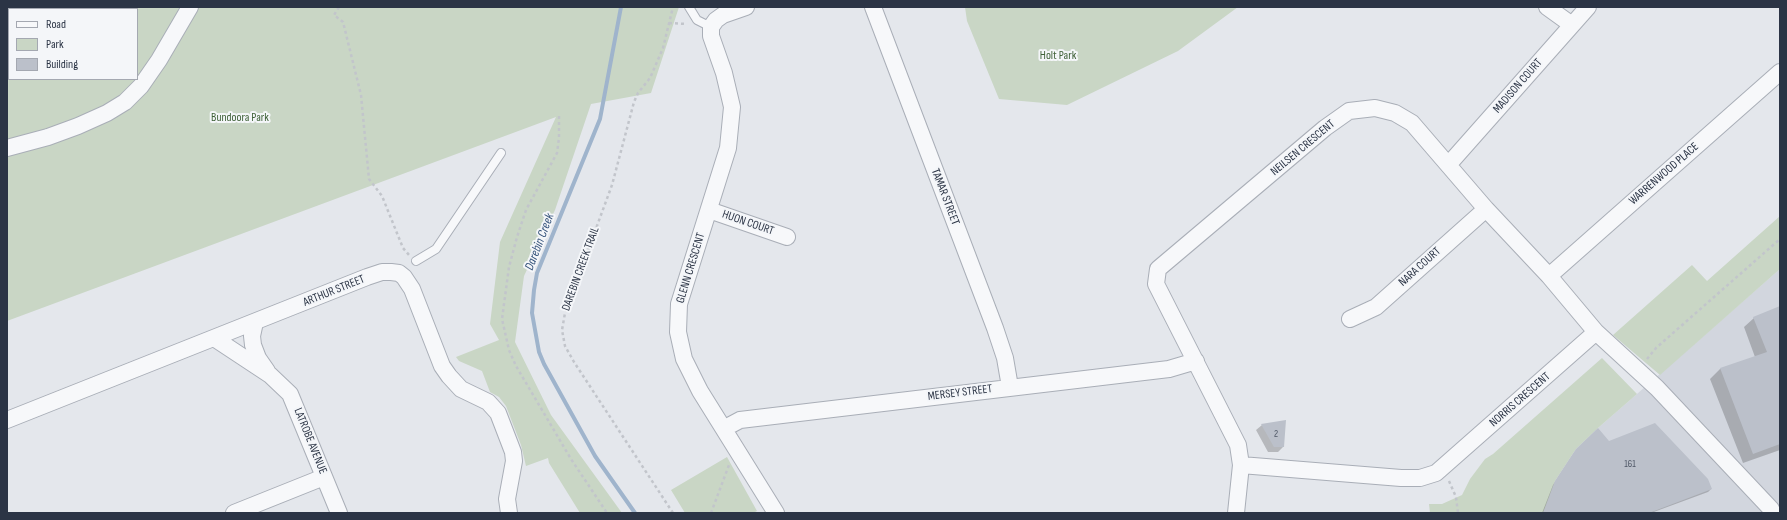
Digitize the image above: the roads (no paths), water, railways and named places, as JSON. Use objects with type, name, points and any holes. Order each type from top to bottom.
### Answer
[{"type":"street","points":[[7,148],[48,137],[78,126],[107,113],[126,102],[141,86],[159,60],[190,7]]},
{"type":"street","points":[[711,27],[716,20],[723,15],[746,7]]},
{"type":"street","points":[[1547,7],[1572,24]]},
{"type":"street","name":"MADISON COURT","points":[[1449,164],[1588,7]]},
{"type":"street","name":"TAMAR STREET","points":[[873,8],[995,328],[1005,358],[1010,387]]},
{"type":"street","name":"GLENN CRESCENT","points":[[711,27],[711,36],[724,73],[732,107],[728,148],[679,304],[678,332],[687,365],[700,391],[725,428],[776,513]]},
{"type":"street","name":"WARRENWOOD PLACE","points":[[1549,276],[1780,72]]},
{"type":"street","name":"NEILSEN CRESCENT","points":[[1241,465],[1238,445],[1156,284],[1158,269],[1325,128],[1349,111],[1375,108],[1395,113],[1412,123],[1449,164],[1486,209],[1549,276],[1596,332]]},
{"type":"street","name":"NARA COURT","points":[[1350,319],[1376,307],[1486,209]]},
{"type":"street","name":"HUON COURT","points":[[709,210],[787,236]]},
{"type":"street","name":"ARTHUR STREET","points":[[7,420],[382,272],[395,272],[404,277],[412,289],[442,366],[449,376],[461,389],[493,406],[501,420],[513,452],[514,461],[507,499],[509,513]]},
{"type":"street","name":"LATROBE AVENUE","points":[[254,322],[252,336],[254,351],[270,375]]},
{"type":"street","points":[[1596,332],[1668,399],[1771,509],[1773,513]]},
{"type":"street","name":"NORRIS CRESCENT","points":[[1241,465],[1412,478],[1425,477],[1441,469],[1596,332]]},
{"type":"street","name":"LATROBE AVENUE","points":[[214,338],[270,375],[285,388],[294,402],[338,513]]},
{"type":"street","name":"MERSEY STREET","points":[[725,428],[740,420],[1169,369],[1196,361]]},
{"type":"street","points":[[1236,513],[1241,465]]},
{"type":"street","points":[[234,513],[324,477]]},
{"type":"lane","points":[[690,7],[697,20],[711,27]]},
{"type":"lane","points":[[416,262],[436,249],[501,153]]},
{"type":"waterway","name":"Darebin Creek","points":[[621,7],[600,119],[537,273],[532,313],[539,352],[544,364],[595,456],[635,513]]},
{"type":"park label","name":"Holt Park","points":[[1058,56]]},
{"type":"park label","name":"Bundoora Park","points":[[240,118]]}]
